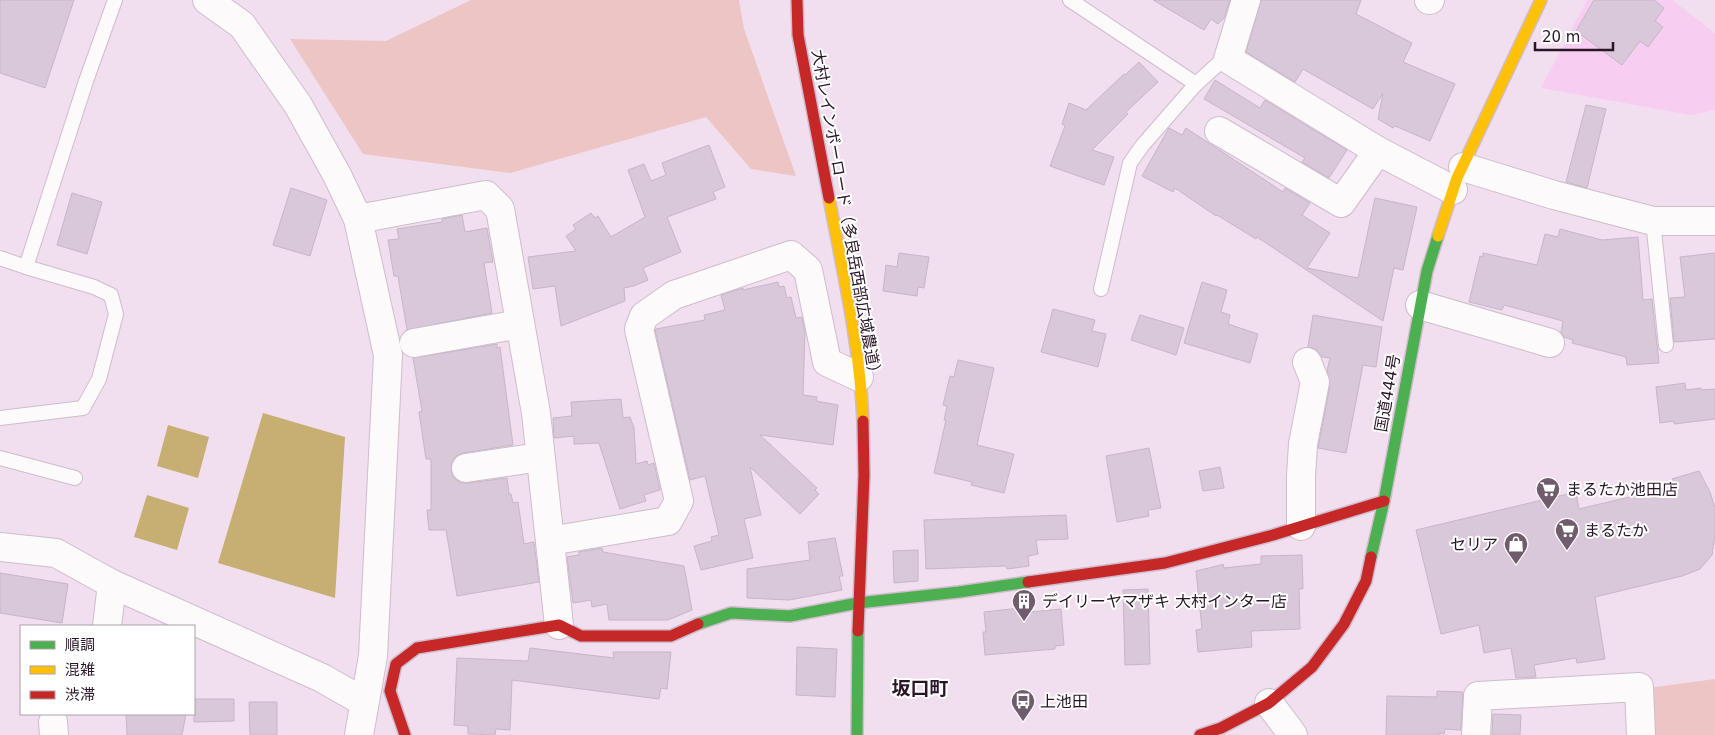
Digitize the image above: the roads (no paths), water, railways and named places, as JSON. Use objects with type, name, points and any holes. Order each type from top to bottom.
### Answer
[{"type":"main road","name":"大村レインボーロード（多良岳西部広域農道）","points":[[797,0],[798,35],[852,317],[862,402],[864,475],[858,602],[857,735]]},
{"type":"main road","name":"国道444号","points":[[1200,735],[1221,728],[1269,702],[1312,667],[1344,624],[1366,581],[1384,501],[1427,271],[1458,178],[1541,0]]},
{"type":"main road","points":[[405,735],[390,690],[396,664],[417,648],[559,625],[581,636],[671,636],[708,620],[731,613],[790,616],[858,602],[959,592],[1165,563],[1302,526],[1384,501]]},
{"type":"street","points":[[207,0],[242,25],[298,105],[337,174],[358,220],[388,354],[373,656],[359,735]]},
{"type":"street","points":[[1246,0],[1228,59],[1378,151],[1458,178],[1554,196],[1653,221],[1715,221]]},
{"type":"street","points":[[1219,131],[1341,202],[1378,151]]},
{"type":"street","points":[[358,220],[486,195],[500,209],[536,414],[559,625]]},
{"type":"street","points":[[550,541],[668,521],[678,501],[639,329],[644,316],[674,295],[791,255],[808,270],[827,362],[859,377]]},
{"type":"street","points":[[1420,305],[1550,343]]},
{"type":"street","points":[[414,342],[520,324]]},
{"type":"street","points":[[1302,526],[1301,476],[1303,444],[1315,382],[1306,362]]},
{"type":"street","points":[[466,468],[540,457]]},
{"type":"street","points":[[0,548],[56,553],[112,584],[314,674],[364,702]]},
{"type":"street","points":[[107,625],[112,584]]},
{"type":"street","points":[[1476,735],[1478,696],[1639,687],[1641,735]]},
{"type":"street","points":[[1269,702],[1293,735]]},
{"type":"lane","points":[[26,267],[86,81],[115,0]]},
{"type":"lane","points":[[1070,0],[1196,84]]},
{"type":"lane","points":[[1101,289],[1130,163],[1142,146],[1196,84],[1218,64],[1228,59]]},
{"type":"lane","points":[[1653,221],[1666,345]]},
{"type":"lane","points":[[0,258],[94,287],[111,295],[116,314],[99,379],[83,408],[0,418]]},
{"type":"lane","points":[[0,458],[75,478]]},
{"type":"place","name":"まるたか池田店","points":[[1548,510]]},
{"type":"place","name":"まるたか","points":[[1567,551]]},
{"type":"place","name":"セリア","points":[[1516,565]]},
{"type":"place","name":"デイリーヤマザキ 大村インター店","points":[[1024,622]]},
{"type":"place","name":"上池田","points":[[1023,722]]},
{"type":"district","name":"坂口町","points":[[920,688]]}]
